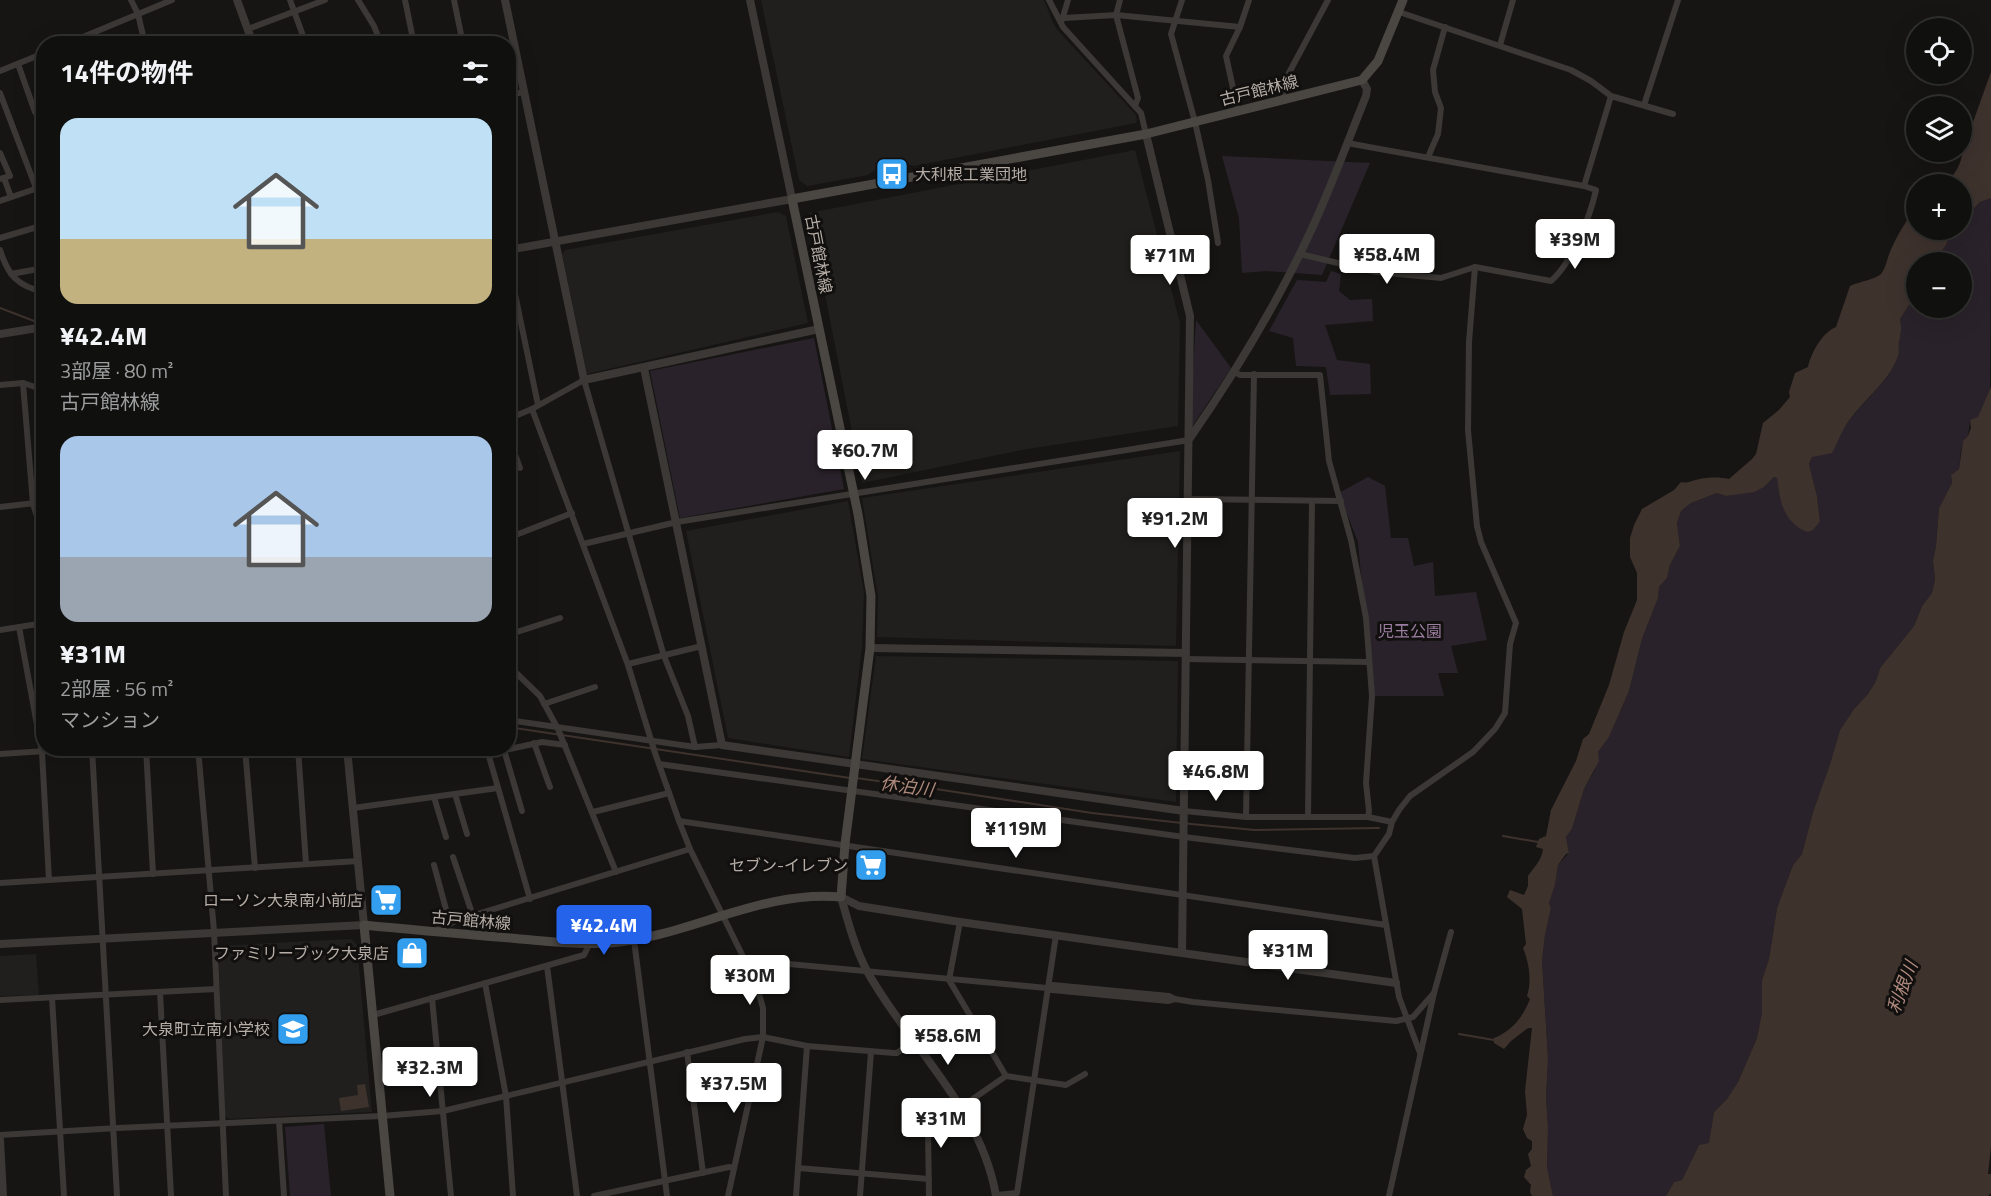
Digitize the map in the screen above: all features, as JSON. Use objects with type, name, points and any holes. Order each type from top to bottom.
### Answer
[{"type":"main road","points":[[1362,80],[1378,61],[1403,0]]},
{"type":"main road","name":"古戸館林線","points":[[852,790],[870,648],[871,596],[853,492],[792,199],[1146,134],[1362,80]]},
{"type":"main road","points":[[841,897],[852,790]]},
{"type":"main road","name":"古戸館林線","points":[[364,925],[590,943],[634,940],[788,899],[841,897]]},
{"type":"main road","points":[[364,925],[390,1196]]},
{"type":"street","points":[[130,0],[138,14],[143,36]]},
{"type":"street","points":[[86,36],[172,0]]},
{"type":"street","points":[[237,0],[250,36]]},
{"type":"street","points":[[290,0],[303,36]]},
{"type":"street","points":[[248,29],[325,0]]},
{"type":"street","points":[[358,0],[378,36]]},
{"type":"street","points":[[405,0],[412,36]]},
{"type":"street","points":[[454,0],[461,36]]},
{"type":"street","points":[[505,0],[512,36]]},
{"type":"street","points":[[516,249],[792,199],[750,0]]},
{"type":"street","points":[[1049,0],[1075,42],[1142,116],[1190,316],[1182,952]]},
{"type":"street","points":[[1062,20],[1068,0]]},
{"type":"street","points":[[1120,0],[1116,15],[1138,98],[1135,106]]},
{"type":"street","points":[[1182,0],[1171,34],[1196,122],[1218,243]]},
{"type":"street","points":[[1238,111],[1226,56],[1240,27],[1249,0]]},
{"type":"street","points":[[1283,99],[1283,84],[1328,0]]},
{"type":"street","points":[[1500,45],[1513,0]]},
{"type":"street","points":[[1644,105],[1678,0]]},
{"type":"street","points":[[1399,12],[1571,70],[1611,96],[1672,114]]},
{"type":"street","points":[[1062,20],[1116,15],[1240,27]]},
{"type":"street","points":[[1428,157],[1438,134],[1441,108],[1433,70],[1445,27]]},
{"type":"street","points":[[516,53],[584,380],[664,656],[688,716],[695,747]]},
{"type":"street","points":[[0,71],[36,56]]},
{"type":"street","points":[[18,64],[36,113]]},
{"type":"street","points":[[583,544],[677,522],[1189,440],[1235,372],[1300,255],[1366,96],[1367,89],[1362,80]]},
{"type":"street","points":[[516,93],[524,92]]},
{"type":"street","points":[[0,93],[36,178]]},
{"type":"street","points":[[1584,186],[1611,96]]},
{"type":"street","points":[[1300,255],[1376,272],[1441,278],[1475,267],[1551,281],[1560,273],[1574,248],[1596,190],[1347,143]]},
{"type":"street","points":[[0,153],[10,176],[2,179],[11,197]]},
{"type":"street","points":[[0,201],[36,188]]},
{"type":"street","points":[[0,238],[36,227]]},
{"type":"street","points":[[0,250],[6,267],[16,280],[36,289]]},
{"type":"street","points":[[1420,1054],[1406,1019],[1396,983],[1374,856],[1389,834],[1392,822],[1410,796],[1473,752],[1496,729],[1505,713],[1510,644],[1516,623],[1477,526],[1468,430],[1469,342],[1475,267]]},
{"type":"street","points":[[11,274],[36,269]]},
{"type":"street","points":[[516,304],[535,407],[628,664],[651,742],[690,849],[756,983],[763,1008],[763,1037],[728,1196]]},
{"type":"street","points":[[0,334],[36,328]]},
{"type":"street","points":[[516,415],[584,380],[819,329]]},
{"type":"street","points":[[644,368],[722,745]]},
{"type":"street","points":[[1235,372],[1240,375],[1320,375],[1329,460],[1341,501],[1366,618],[1372,696],[1366,783],[1368,817]]},
{"type":"street","points":[[1246,817],[1254,374]]},
{"type":"street","points":[[0,385],[23,382],[36,387]]},
{"type":"street","points":[[23,382],[33,504],[36,513]]},
{"type":"street","points":[[516,457],[520,468]]},
{"type":"street","points":[[1188,499],[1341,501]]},
{"type":"street","points":[[1308,817],[1312,501]]},
{"type":"street","points":[[0,507],[36,503]]},
{"type":"street","points":[[516,535],[572,513]]},
{"type":"street","points":[[516,632],[560,618]]},
{"type":"street","points":[[0,630],[36,624]]},
{"type":"street","points":[[19,627],[36,719]]},
{"type":"street","points":[[628,664],[702,646]]},
{"type":"street","points":[[870,648],[1369,662]]},
{"type":"street","points":[[516,672],[540,696],[558,729],[616,872]]},
{"type":"street","points":[[544,704],[595,687]]},
{"type":"street","points":[[516,721],[651,742],[695,747],[722,745],[1184,813],[1246,817],[1368,817],[1392,822]]},
{"type":"street","points":[[516,747],[542,742],[564,742]]},
{"type":"street","points":[[534,743],[550,787]]},
{"type":"street","points":[[0,754],[36,752]]},
{"type":"street","points":[[42,756],[49,880]]},
{"type":"street","points":[[92,756],[117,1196]]},
{"type":"street","points":[[146,756],[153,874]]},
{"type":"street","points":[[199,756],[214,931],[226,1196]]},
{"type":"street","points":[[246,756],[255,868]]},
{"type":"street","points":[[299,756],[306,864]]},
{"type":"street","points":[[0,944],[214,931],[364,925],[348,756]]},
{"type":"street","points":[[489,756],[530,899]]},
{"type":"street","points":[[506,756],[522,811]]},
{"type":"street","points":[[659,764],[1184,836],[1355,858],[1374,856]]},
{"type":"street","points":[[353,808],[498,788]]},
{"type":"street","points":[[593,812],[669,793]]},
{"type":"street","points":[[455,794],[467,834]]},
{"type":"street","points":[[434,797],[446,837]]},
{"type":"street","points":[[679,821],[1386,925]]},
{"type":"street","points":[[431,931],[472,916],[690,849]]},
{"type":"street","points":[[453,857],[472,916]]},
{"type":"street","points":[[0,883],[358,861]]},
{"type":"street","points":[[434,865],[450,924]]},
{"type":"street","points":[[841,897],[858,906],[960,922],[1396,983]]},
{"type":"street","points":[[841,897],[855,944],[868,972],[960,1106],[982,1146],[996,1195],[1017,1193],[1056,935]]},
{"type":"street","points":[[960,922],[949,980],[1006,1076]]},
{"type":"street","points":[[1389,1196],[1434,993],[1451,932]]},
{"type":"street","points":[[634,940],[667,1196]]},
{"type":"street","points":[[373,1015],[584,955],[590,943]]},
{"type":"street","points":[[745,960],[1396,1021],[1413,1017],[1434,993]]},
{"type":"street","points":[[547,966],[577,1196]]},
{"type":"street","points":[[485,983],[506,1096],[513,1196]]},
{"type":"street","points":[[0,1000],[216,989]]},
{"type":"street","points":[[160,992],[171,1196]]},
{"type":"street","points":[[52,998],[64,1196]]},
{"type":"street","points":[[432,998],[451,1196]]},
{"type":"street","points":[[3,1196],[0,1138],[113,1128],[382,1116],[443,1111],[687,1052],[763,1037],[807,1046],[897,1053],[914,1041]]},
{"type":"street","points":[[796,1196],[807,1046]]},
{"type":"street","points":[[687,1052],[703,1173]]},
{"type":"street","points":[[860,1196],[871,1052]]},
{"type":"street","points":[[929,1196],[928,1131],[960,1106],[1006,1076],[1066,1085],[1085,1074]]},
{"type":"street","points":[[279,1121],[284,1196]]},
{"type":"street","points":[[594,1196],[734,1168]]},
{"type":"street","points":[[798,1168],[929,1179]]},
{"type":"shaded area","points":[[761,0],[1044,0],[1054,25],[1136,115],[1137,121],[914,166],[906,164],[875,170],[868,175],[807,186],[799,180]]},
{"type":"shaded area","points":[[1135,150],[1180,323],[1178,426],[1027,449],[862,483],[809,213]]},
{"type":"shaded area","points":[[778,212],[786,216],[808,323],[587,374],[562,254],[565,250]]},
{"type":"shaded area","points":[[1180,451],[1176,646],[877,637],[878,597],[862,498]]},
{"type":"shaded area","points":[[848,501],[864,592],[862,646],[849,757],[728,738],[686,531]]},
{"type":"shaded area","points":[[876,656],[1178,661],[1176,802],[862,759]]},
{"type":"shaded area","name":"大泉町立南小学校","points":[[351,939],[357,945],[372,1112],[229,1119],[225,1116],[218,946]]},
{"type":"shaded area","points":[[36,954],[39,995],[0,996],[0,956]]},
{"type":"green space","points":[[1222,156],[1370,163],[1322,275],[1266,271],[1242,273],[1239,218]]},
{"type":"green space","points":[[1991,198],[1990,393],[1978,418],[1970,420],[1968,436],[1962,447],[1959,469],[1951,475],[1952,483],[1939,508],[1933,561],[1935,579],[1932,593],[1922,606],[1914,626],[1880,668],[1876,681],[1868,694],[1854,709],[1840,730],[1802,854],[1793,865],[1777,908],[1769,959],[1762,980],[1762,1012],[1757,1038],[1738,1082],[1727,1099],[1714,1112],[1709,1144],[1699,1145],[1682,1180],[1674,1182],[1666,1196],[1553,1196],[1547,1167],[1548,1059],[1542,961],[1551,908],[1549,903],[1558,865],[1569,853],[1566,837],[1572,829],[1584,789],[1595,770],[1598,752],[1609,737],[1629,691],[1642,639],[1658,598],[1659,587],[1667,578],[1670,565],[1680,546],[1677,523],[1681,511],[1691,503],[1717,493],[1726,496],[1764,487],[1774,477],[1777,478],[1786,514],[1820,521],[1809,464],[1812,456],[1832,452],[1851,418],[1882,384],[1894,366],[1899,354],[1900,319],[1906,310],[1906,318],[1972,318],[1972,252],[1941,252],[1948,240],[1972,240],[1972,210],[1980,202]]},
{"type":"green space","points":[[1331,271],[1341,274],[1339,291],[1350,300],[1372,299],[1373,321],[1325,325],[1337,360],[1370,364],[1371,394],[1330,395],[1326,367],[1296,366],[1293,338],[1269,331],[1297,280],[1326,282]]},
{"type":"green space","points":[[1196,320],[1231,368],[1189,431]]},
{"type":"green space","points":[[814,338],[844,489],[680,518],[650,371]]},
{"type":"green space","name":"児玉公園","points":[[1368,477],[1385,486],[1391,538],[1408,538],[1414,566],[1433,562],[1435,596],[1476,592],[1487,640],[1451,646],[1458,673],[1438,673],[1444,696],[1372,696],[1358,542],[1339,493]]},
{"type":"green space","points":[[324,1124],[331,1196],[290,1196],[285,1127]]},
{"type":"water","points":[[1991,72],[1991,198],[1980,202],[1972,210],[1972,174],[1954,174],[1960,162],[1972,162],[1972,125]]},
{"type":"water","points":[[1906,222],[1906,240],[1948,240],[1941,252],[1906,252],[1906,310],[1900,319],[1899,352],[1894,366],[1851,418],[1832,453],[1812,457],[1809,464],[1820,521],[1813,530],[1807,532],[1799,528],[1788,517],[1781,503],[1777,478],[1774,477],[1764,487],[1754,492],[1726,496],[1717,493],[1691,503],[1681,511],[1677,523],[1680,546],[1670,565],[1667,578],[1659,587],[1658,598],[1642,639],[1629,691],[1609,737],[1598,752],[1599,761],[1584,789],[1572,829],[1566,837],[1569,853],[1558,865],[1549,903],[1551,908],[1542,961],[1548,1059],[1547,1167],[1553,1196],[1532,1196],[1531,1185],[1524,1177],[1526,1170],[1531,1166],[1528,1154],[1532,1149],[1532,1141],[1527,1138],[1523,1129],[1527,1115],[1525,1091],[1532,1028],[1528,1028],[1504,1049],[1494,1043],[1494,1038],[1516,1023],[1530,999],[1527,996],[1530,978],[1523,948],[1526,944],[1522,909],[1507,897],[1510,890],[1524,895],[1528,886],[1528,876],[1542,853],[1543,849],[1536,847],[1539,839],[1546,836],[1551,810],[1576,761],[1583,739],[1589,734],[1609,685],[1624,632],[1637,600],[1637,573],[1630,557],[1630,538],[1634,525],[1642,509],[1674,490],[1681,482],[1711,478],[1729,479],[1752,459],[1756,454],[1763,423],[1790,397],[1789,392],[1795,373],[1808,367],[1818,344],[1836,327],[1850,286],[1881,274]]},
{"type":"water","name":"利根川","points":[[1991,387],[1991,1147],[1988,1174],[1991,1174],[1991,1193],[1988,1196],[1666,1196],[1674,1182],[1682,1180],[1699,1145],[1709,1143],[1714,1112],[1727,1099],[1738,1082],[1757,1038],[1762,1012],[1762,980],[1769,959],[1777,908],[1793,865],[1802,854],[1840,730],[1854,709],[1868,694],[1876,681],[1880,668],[1914,626],[1922,606],[1932,593],[1935,579],[1933,561],[1939,508],[1952,483],[1951,475],[1959,469],[1963,441],[1971,428],[1970,420],[1978,417]]},
{"type":"water","points":[[365,1084],[369,1107],[341,1111],[339,1098],[358,1095],[357,1085]]},
{"type":"waterway","name":"休泊川","points":[[0,308],[36,322]]},
{"type":"waterway","name":"休泊川","points":[[516,728],[850,778]]},
{"type":"waterway","name":"休泊川","points":[[856,778],[1092,813],[1191,824],[1255,830],[1379,828]]},
{"type":"waterway","name":"休泊川","points":[[1503,836],[1538,842]]},
{"type":"waterway","points":[[1459,1034],[1494,1040]]},
{"type":"place","name":"大利根工業団地","points":[[892,174]]},
{"type":"place","name":"セブン-イレブン","points":[[871,865]]},
{"type":"place","name":"ローソン大泉南小前店","points":[[386,900]]},
{"type":"place","name":"ファミリーブック大泉店","points":[[412,953]]},
{"type":"place","name":"大泉町立南小学校","points":[[293,1029]]}]
